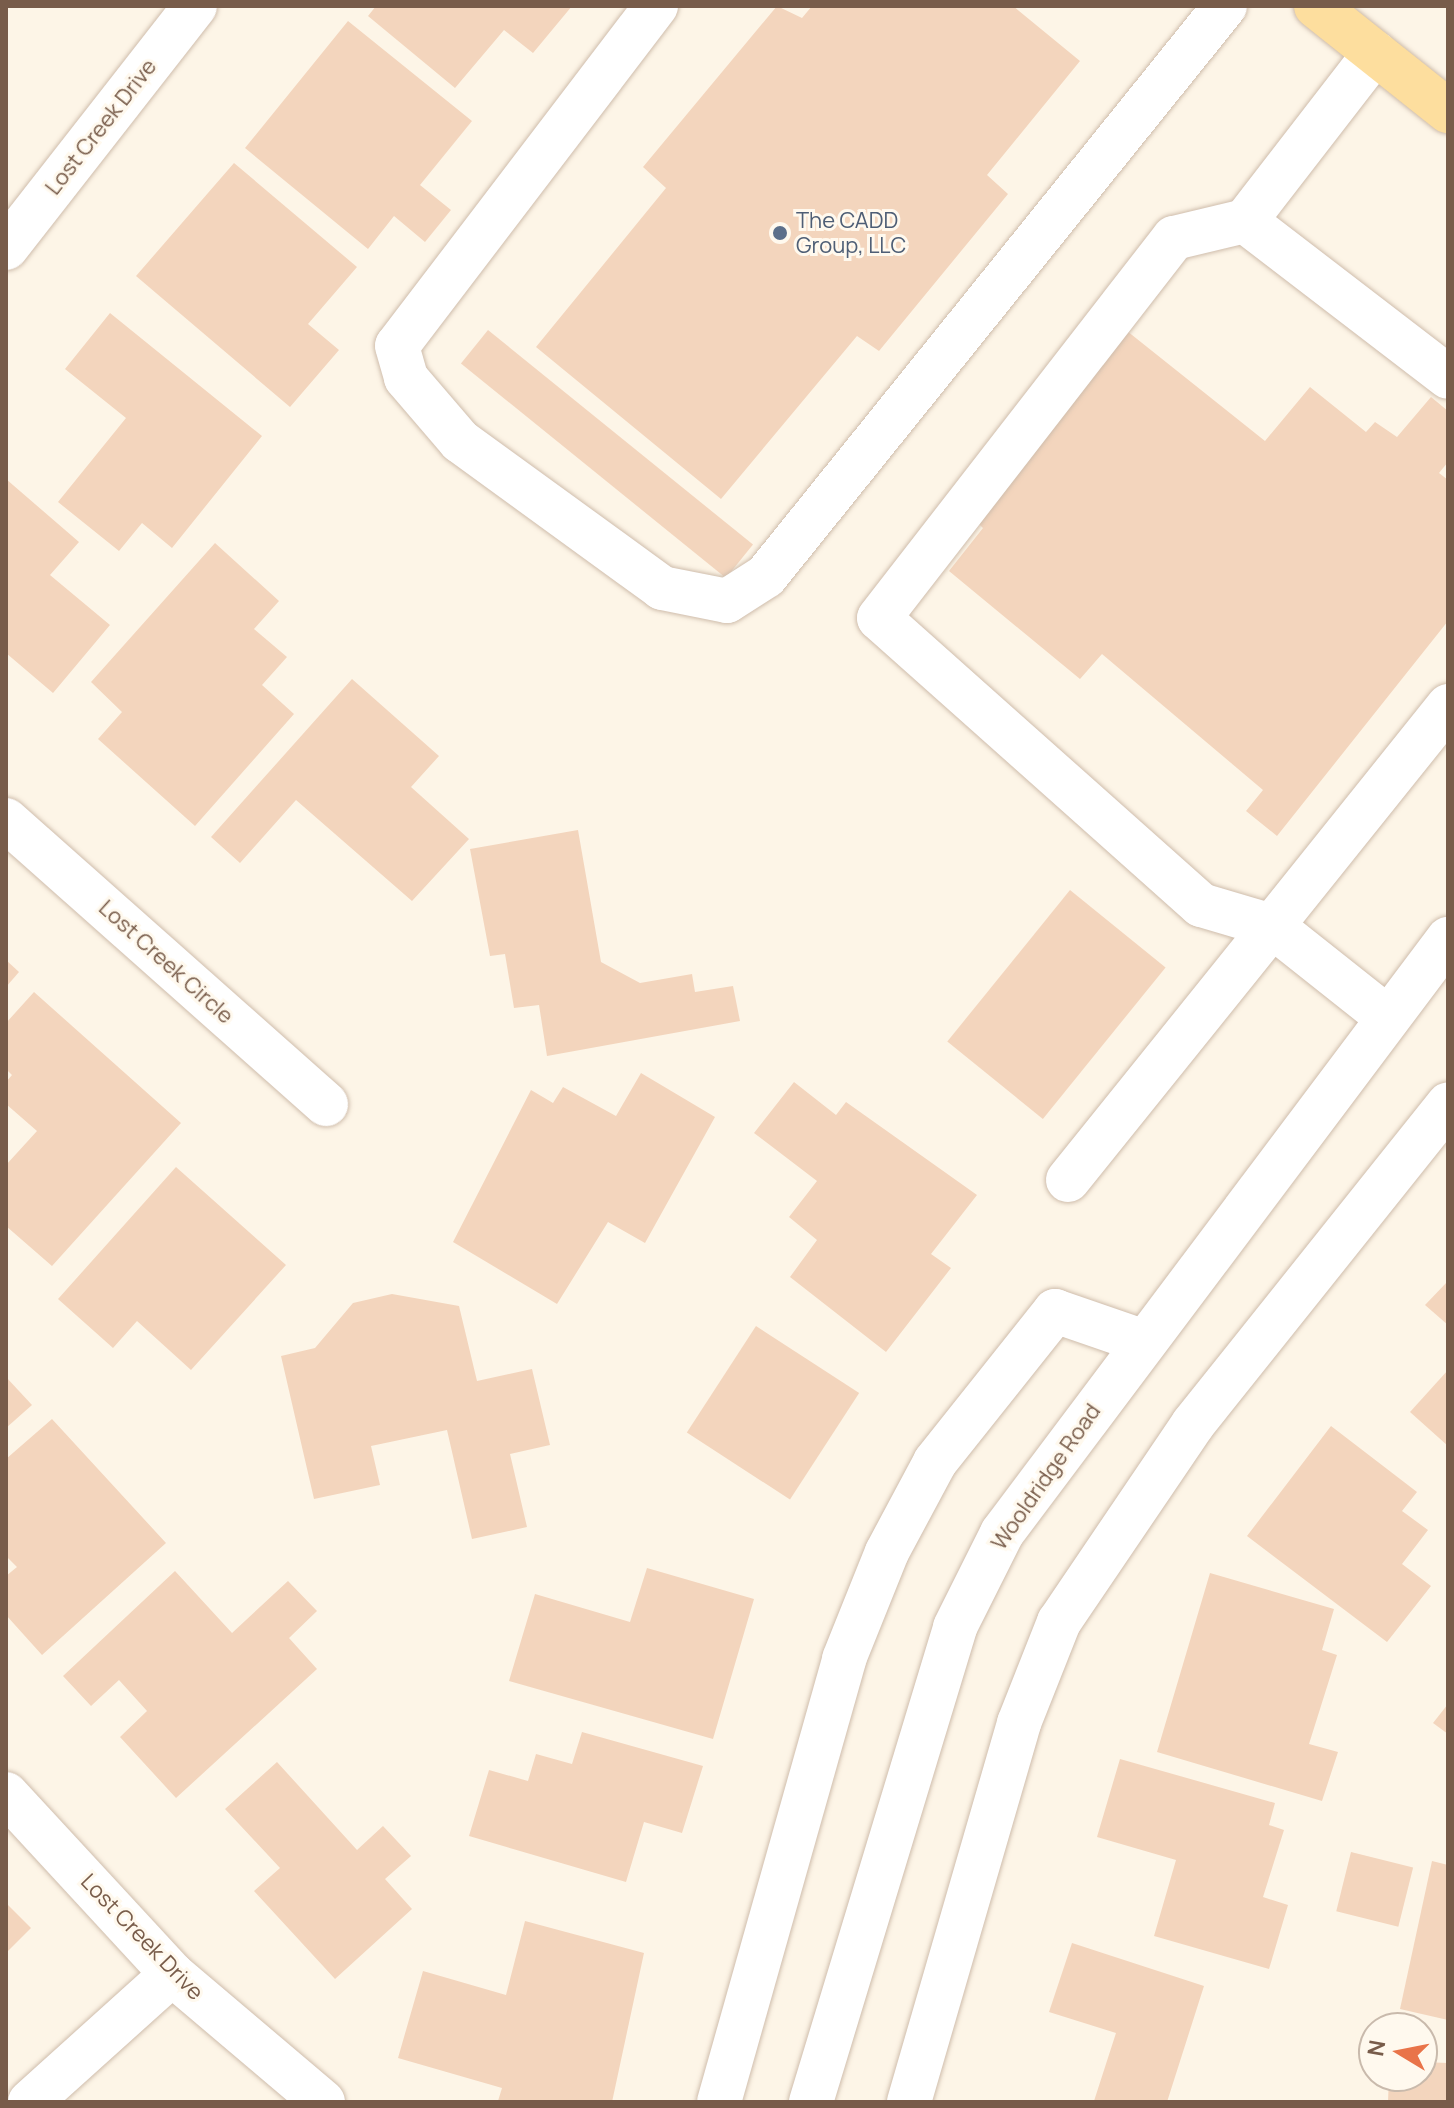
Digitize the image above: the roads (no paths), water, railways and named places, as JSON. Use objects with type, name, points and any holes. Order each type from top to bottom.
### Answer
[{"type":"main road","points":[[1316,6],[1448,111]]},
{"type":"street","name":"Lost Creek Drive","points":[[6,248],[195,6]]},
{"type":"street","points":[[656,6],[397,346],[406,378],[460,441],[662,588],[727,601],[766,576],[1225,6]]},
{"type":"street","points":[[1375,53],[1245,221],[1174,238],[879,618],[1201,905],[1272,926],[1388,1018]]},
{"type":"street","points":[[1245,221],[1448,377]]},
{"type":"street","points":[[1068,1180],[1448,706]]},
{"type":"street","name":"Lost Creek Circle","points":[[6,820],[326,1104]]},
{"type":"street","name":"Wooldridge Road","points":[[811,2102],[955,1627],[1002,1533],[1142,1341],[1448,939]]},
{"type":"street","points":[[909,2102],[1019,1723],[1059,1622],[1193,1424],[1448,1104]]},
{"type":"street","points":[[719,2102],[844,1659],[887,1552],[935,1462],[1055,1311],[1142,1341]]},
{"type":"street","name":"Lost Creek Drive","points":[[6,1794],[172,1974],[323,2102]]},
{"type":"street","points":[[30,2102],[172,1974]]},
{"type":"place","name":"The CADD Group, LLC","points":[[780,233]]}]
